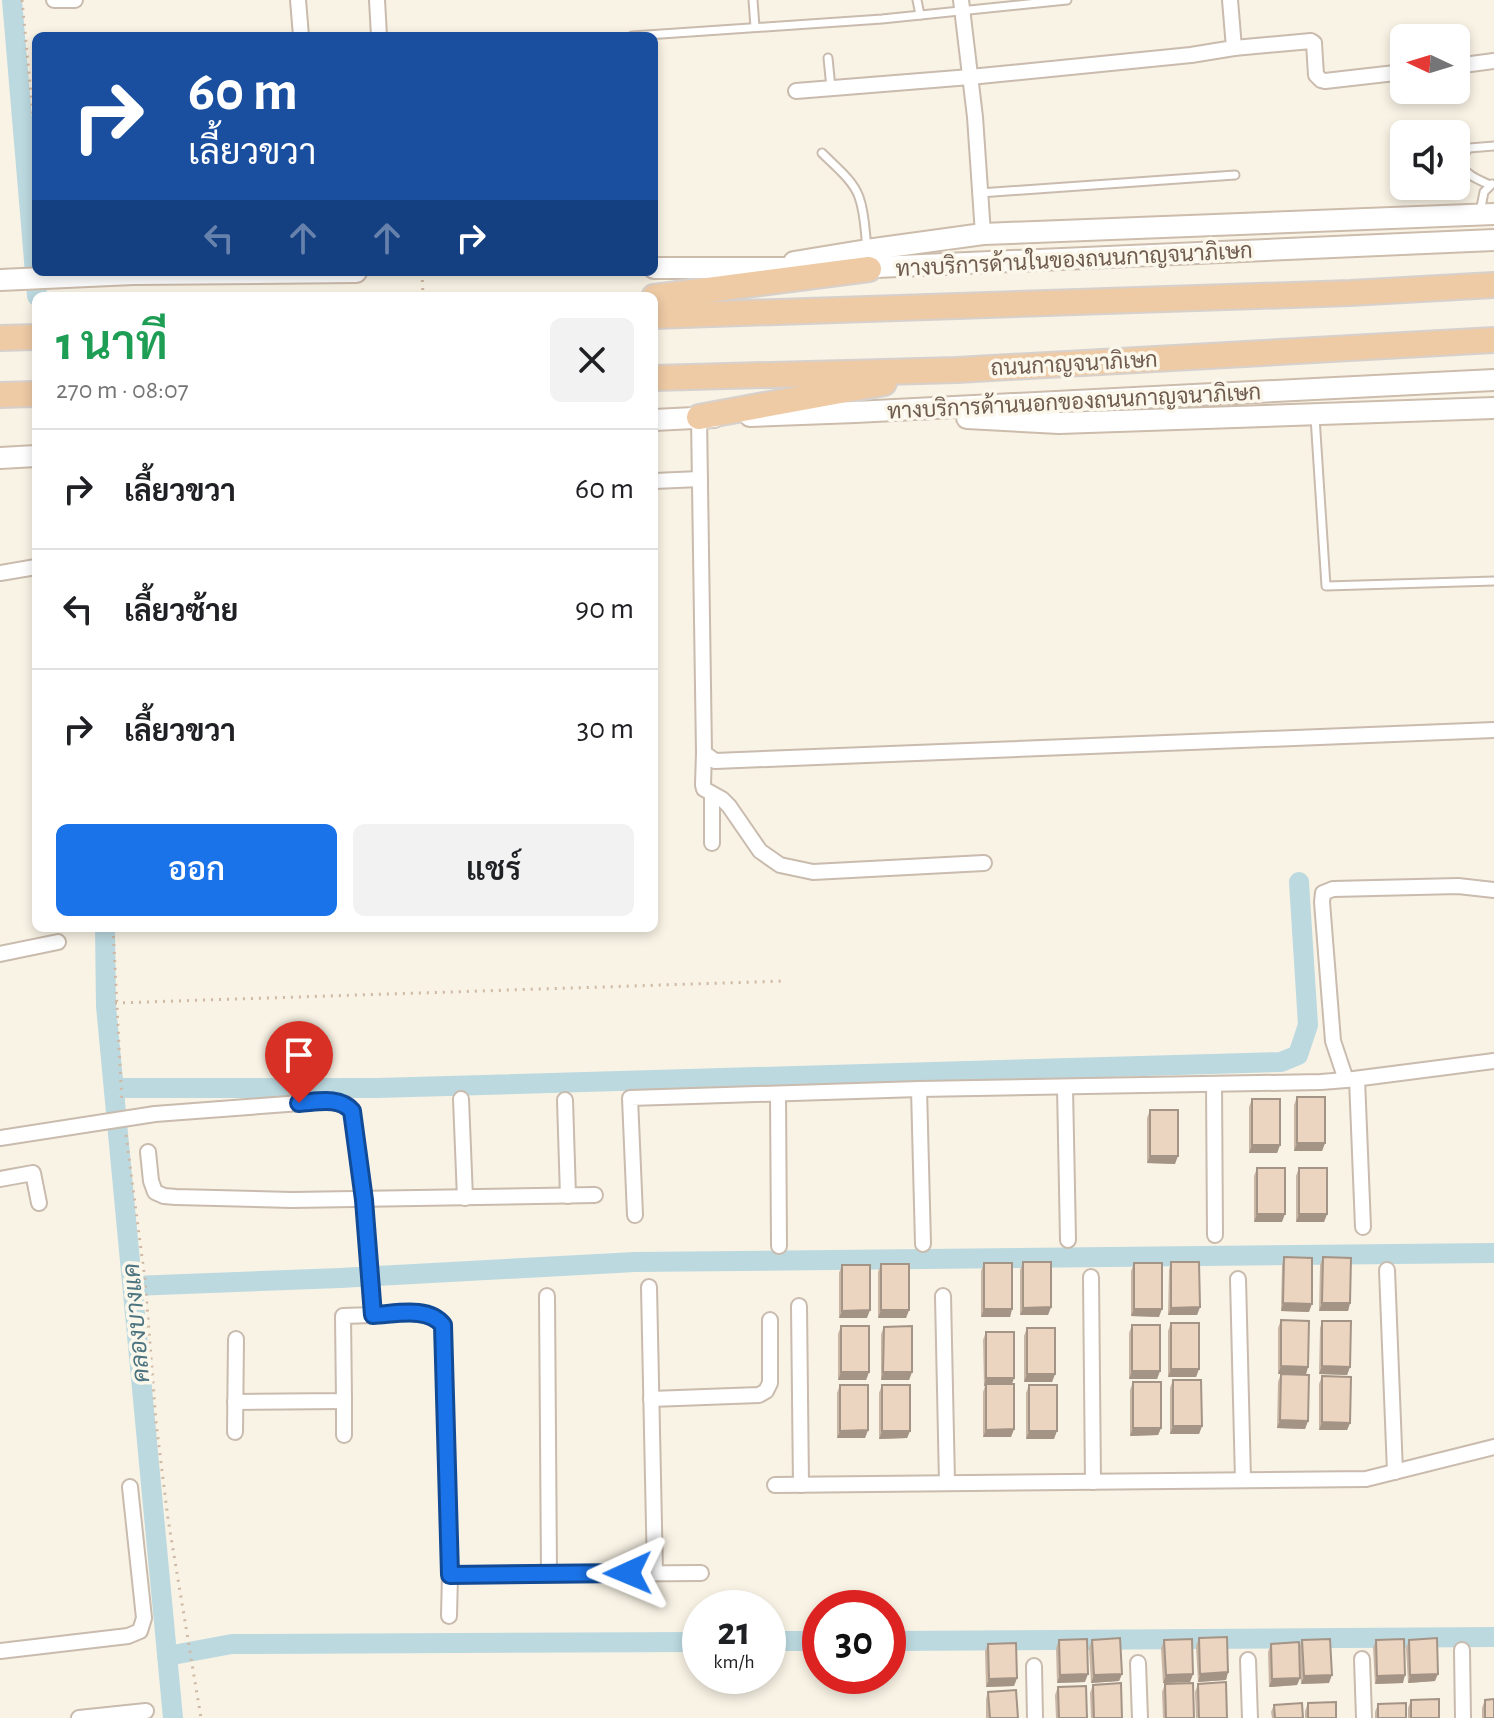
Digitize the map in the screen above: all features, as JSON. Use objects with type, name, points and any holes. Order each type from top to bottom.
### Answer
[{"type":"highway","points":[[658,296],[868,259]]},
{"type":"highway","points":[[658,316],[1350,293],[1494,285]]},
{"type":"highway","points":[[0,338],[32,337]]},
{"type":"highway","name":"ถนนกาญจนาภิเษก","points":[[658,378],[957,370],[1494,340]]},
{"type":"highway","points":[[699,417],[957,370]]},
{"type":"highway","points":[[0,395],[32,394]]},
{"type":"main road","points":[[868,259],[983,234],[1487,214]]},
{"type":"main road","name":"ทางบริการด้านในของถนนกาญจนาภิเษก","points":[[658,268],[763,267],[868,259],[1494,240]]},
{"type":"main road","points":[[0,280],[89,276]]},
{"type":"main road","name":"ทางบริการด้านนอกของถนนกาญจนาภิเษก","points":[[658,420],[1494,380]]},
{"type":"main road","points":[[855,412],[1059,423],[1494,408]]},
{"type":"main road","points":[[0,458],[32,456]]},
{"type":"street","points":[[54,0],[75,0]]},
{"type":"street","points":[[298,0],[301,32]]},
{"type":"street","points":[[377,0],[379,32]]},
{"type":"street","points":[[1230,0],[1234,48]]},
{"type":"street","points":[[962,5],[983,234]]},
{"type":"street","points":[[796,91],[970,77],[1311,41],[1314,43],[1316,75],[1321,80],[1390,74]]},
{"type":"street","points":[[1470,64],[1494,61]]},
{"type":"street","points":[[699,417],[704,789],[722,799],[760,851],[780,865],[813,872],[984,863]]},
{"type":"street","points":[[658,481],[700,479]]},
{"type":"street","points":[[0,573],[32,568]]},
{"type":"street","points":[[704,753],[715,761],[1494,730]]},
{"type":"street","points":[[712,794],[712,843]]},
{"type":"street","points":[[1363,1227],[1352,1079],[1333,1041],[1323,893],[1333,889],[1458,886],[1494,890]]},
{"type":"street","points":[[0,954],[58,942]]},
{"type":"street","points":[[635,1215],[630,1098],[1352,1079],[1494,1061]]},
{"type":"street","points":[[1214,1084],[1215,1235]]},
{"type":"street","points":[[1065,1087],[1068,1240]]},
{"type":"street","points":[[919,1089],[923,1244]]},
{"type":"street","points":[[778,1094],[779,1246]]},
{"type":"street","points":[[461,1099],[465,1198]]},
{"type":"street","points":[[565,1100],[568,1196]]},
{"type":"street","points":[[0,1138],[155,1114],[327,1101],[346,1104],[352,1111],[364,1200],[373,1307]]},
{"type":"street","points":[[148,1152],[155,1192],[164,1196],[364,1200],[595,1195]]},
{"type":"street","points":[[0,1179],[33,1173],[39,1203]]},
{"type":"street","points":[[1387,1270],[1395,1472]]},
{"type":"street","points":[[1091,1277],[1093,1482]]},
{"type":"street","points":[[1238,1279],[1243,1480]]},
{"type":"street","points":[[649,1287],[655,1573]]},
{"type":"street","points":[[547,1296],[549,1574]]},
{"type":"street","points":[[943,1296],[947,1483]]},
{"type":"street","points":[[799,1306],[801,1485]]},
{"type":"street","points":[[344,1435],[343,1316],[373,1307],[437,1317],[443,1325],[449,1616]]},
{"type":"street","points":[[651,1399],[759,1395],[766,1391],[770,1383],[770,1320]]},
{"type":"street","points":[[235,1432],[236,1339]]},
{"type":"street","points":[[235,1402],[344,1401]]},
{"type":"street","points":[[775,1485],[1366,1479],[1494,1447]]},
{"type":"street","points":[[0,1651],[128,1636],[140,1631],[144,1618],[130,1487]]},
{"type":"street","points":[[450,1575],[701,1573]]},
{"type":"street","points":[[1462,1650],[1463,1718]]},
{"type":"street","points":[[1362,1659],[1364,1718]]},
{"type":"street","points":[[1248,1660],[1250,1718]]},
{"type":"street","points":[[1138,1663],[1140,1718]]},
{"type":"street","points":[[1034,1666],[1035,1718]]},
{"type":"street","points":[[79,1718],[146,1711]]},
{"type":"lane","points":[[753,0],[755,27]]},
{"type":"lane","points":[[917,0],[920,15]]},
{"type":"lane","points":[[658,34],[920,15],[962,5],[1067,0]]},
{"type":"lane","points":[[828,58],[831,88]]},
{"type":"lane","points":[[1487,214],[1484,192],[1492,184],[1462,170],[1459,161],[1469,148],[1494,146]]},
{"type":"lane","points":[[822,153],[858,194],[868,259]]},
{"type":"lane","points":[[980,193],[1235,175]]},
{"type":"lane","points":[[1315,415],[1326,586],[1494,581]]},
{"type":"path","points":[[22,0],[32,105]]},
{"type":"path","points":[[113,932],[122,1110]]},
{"type":"path","points":[[115,1003],[784,981]]},
{"type":"path","points":[[125,1126],[145,1280],[156,1422],[168,1519],[201,1718]]},
{"type":"building","points":[[1297,1097],[1325,1097],[1325,1143],[1297,1143]]},
{"type":"building","points":[[1252,1099],[1280,1099],[1280,1145],[1252,1145]]},
{"type":"building","points":[[1150,1110],[1178,1110],[1178,1156],[1150,1156]]},
{"type":"building","points":[[1257,1168],[1285,1168],[1285,1214],[1257,1214]]},
{"type":"building","points":[[1299,1168],[1327,1168],[1327,1214],[1299,1214]]},
{"type":"building","points":[[1284,1257],[1312,1258],[1312,1304],[1283,1303]]},
{"type":"building","points":[[1323,1257],[1351,1258],[1350,1303],[1322,1303]]},
{"type":"building","points":[[1023,1262],[1051,1262],[1051,1307],[1023,1308]]},
{"type":"building","points":[[1171,1262],[1199,1262],[1200,1307],[1171,1308]]},
{"type":"building","points":[[984,1263],[1012,1263],[1012,1309],[984,1309]]},
{"type":"building","points":[[1134,1263],[1162,1263],[1162,1309],[1134,1309]]},
{"type":"building","points":[[881,1264],[909,1264],[909,1310],[881,1310]]},
{"type":"building","points":[[842,1265],[870,1265],[870,1310],[842,1311]]},
{"type":"building","points":[[1281,1320],[1309,1321],[1308,1367],[1281,1366]]},
{"type":"building","points":[[1322,1321],[1351,1321],[1350,1367],[1322,1366]]},
{"type":"building","points":[[1171,1323],[1199,1323],[1199,1369],[1171,1369]]},
{"type":"building","points":[[1132,1325],[1160,1325],[1160,1371],[1132,1371]]},
{"type":"building","points":[[841,1326],[869,1326],[869,1372],[841,1372]]},
{"type":"building","points":[[912,1326],[912,1372],[883,1372],[884,1327]]},
{"type":"building","points":[[1027,1328],[1055,1328],[1055,1374],[1027,1374]]},
{"type":"building","points":[[986,1332],[1014,1332],[1014,1378],[986,1378]]},
{"type":"building","points":[[1281,1374],[1309,1375],[1308,1421],[1280,1420]]},
{"type":"building","points":[[1322,1376],[1351,1377],[1350,1423],[1322,1422]]},
{"type":"building","points":[[1173,1380],[1201,1380],[1202,1426],[1173,1426]]},
{"type":"building","points":[[1133,1382],[1161,1382],[1161,1428],[1133,1428]]},
{"type":"building","points":[[986,1384],[1014,1384],[1014,1429],[986,1430]]},
{"type":"building","points":[[840,1385],[868,1385],[868,1430],[840,1431]]},
{"type":"building","points":[[882,1385],[910,1385],[910,1431],[882,1431]]},
{"type":"building","points":[[1029,1385],[1057,1385],[1057,1431],[1029,1431]]},
{"type":"building","points":[[1227,1637],[1228,1672],[1200,1674],[1199,1638]]},
{"type":"building","points":[[1120,1638],[1122,1674],[1094,1675],[1092,1640]]},
{"type":"building","points":[[1437,1638],[1438,1674],[1410,1675],[1409,1640]]},
{"type":"building","points":[[1087,1639],[1088,1674],[1060,1675],[1059,1640]]},
{"type":"building","points":[[1192,1639],[1193,1674],[1166,1675],[1164,1640]]},
{"type":"building","points":[[1330,1639],[1332,1675],[1304,1676],[1302,1640]]},
{"type":"building","points":[[1404,1639],[1405,1675],[1377,1676],[1376,1640]]},
{"type":"building","points":[[1299,1642],[1300,1678],[1272,1679],[1271,1644]]},
{"type":"building","points":[[1016,1643],[1017,1678],[989,1679],[988,1644]]},
{"type":"building","points":[[1226,1682],[1227,1718],[1199,1718],[1198,1684]]},
{"type":"building","points":[[1121,1683],[1122,1718],[1094,1718],[1093,1685]]},
{"type":"building","points":[[1193,1683],[1194,1718],[1166,1718],[1165,1684]]},
{"type":"building","points":[[1086,1686],[1087,1718],[1059,1718],[1058,1687]]},
{"type":"building","points":[[1016,1690],[1018,1718],[990,1718],[988,1692]]},
{"type":"building","points":[[1439,1699],[1439,1718],[1411,1718],[1411,1700]]},
{"type":"building","points":[[1494,1699],[1494,1718],[1485,1718],[1485,1700]]},
{"type":"building","points":[[1336,1702],[1336,1718],[1308,1718],[1308,1703]]},
{"type":"building","points":[[1302,1703],[1303,1718],[1275,1718],[1274,1705]]},
{"type":"building","points":[[1406,1703],[1406,1718],[1378,1718],[1378,1704]]},
{"type":"waterway","name":"คลองบางแค","points":[[12,0],[32,237]]},
{"type":"waterway","name":"คลองบางแค","points":[[35,276],[37,292]]},
{"type":"waterway","points":[[114,1088],[377,1088],[1281,1062],[1298,1055],[1308,1025],[1299,882]]},
{"type":"waterway","name":"คลองบางแค","points":[[105,932],[106,1006],[173,1718]]},
{"type":"waterway","points":[[133,1286],[635,1262],[1494,1253]]},
{"type":"waterway","points":[[906,1641],[1494,1637]]},
{"type":"waterway","points":[[786,1641],[802,1641]]},
{"type":"waterway","points":[[167,1656],[232,1644],[682,1642]]},
{"type":"route","points":[[299,1103],[337,1101],[346,1104],[352,1111],[364,1200],[373,1315],[425,1313],[437,1317],[443,1325],[450,1575],[628,1573]]}]
